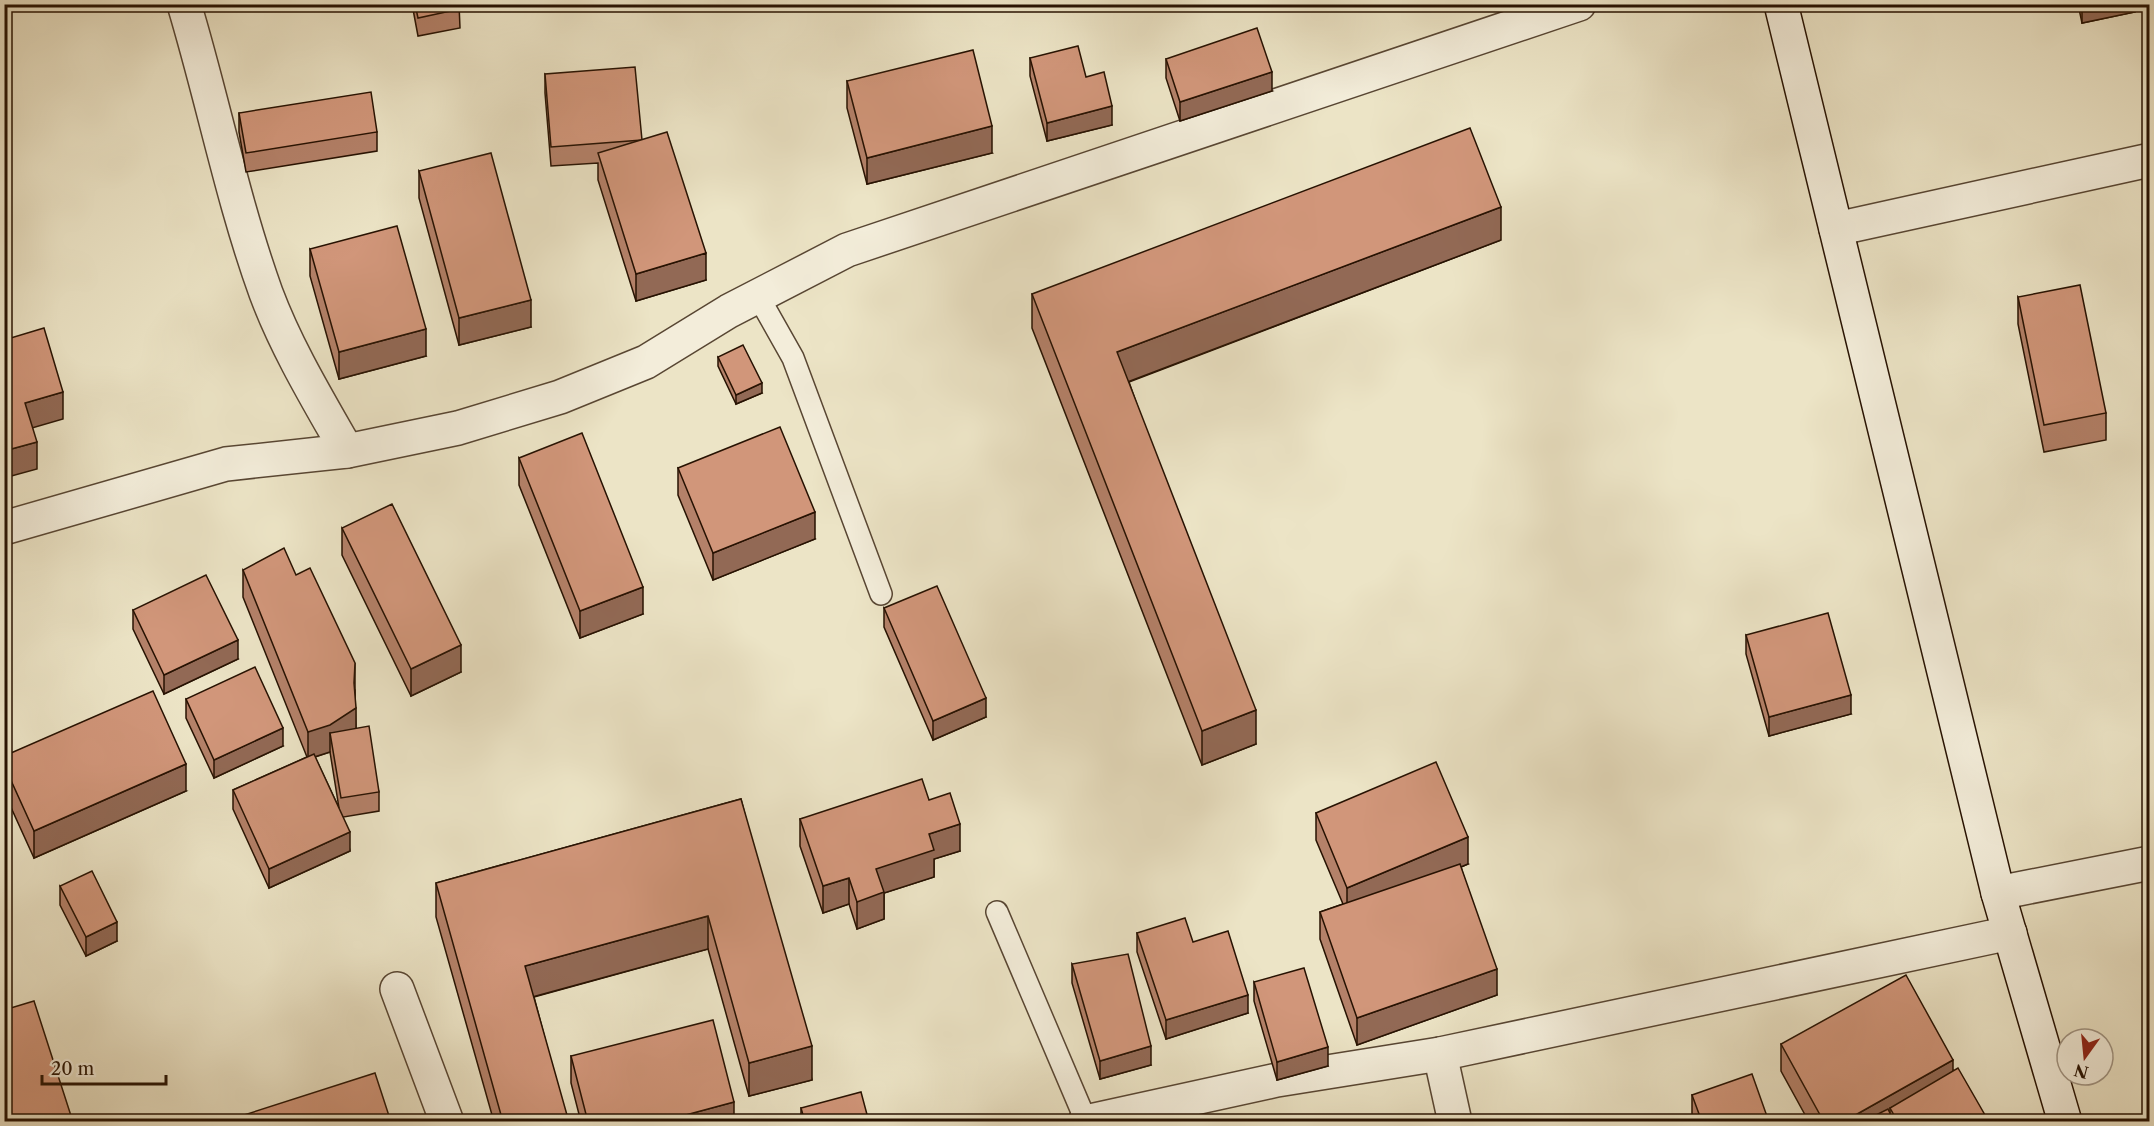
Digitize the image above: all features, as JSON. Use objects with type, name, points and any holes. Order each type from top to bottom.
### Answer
[{"type":"street","points":[[184,4],[237,205],[267,294],[293,357],[347,451]]},
{"type":"street","points":[[4,528],[225,464],[347,451],[458,428],[560,397],[646,362],[729,311],[847,250],[1579,4]]},
{"type":"street","points":[[1781,4],[1998,893],[2065,1122]]},
{"type":"street","points":[[1836,229],[2150,160]]},
{"type":"street","points":[[1998,893],[2150,862]]},
{"type":"street","points":[[1086,1121],[1277,1080],[1440,1054],[2010,933]]},
{"type":"street","points":[[397,989],[447,1122]]},
{"type":"street","points":[[1440,1054],[1455,1122]]},
{"type":"lane","points":[[758,296],[793,358],[881,594]]},
{"type":"lane","points":[[997,912],[1086,1121]]},
{"type":"building","points":[[415,4],[459,4],[460,9],[418,18]]},
{"type":"building","points":[[1257,28],[1272,72],[1180,102],[1166,59]]},
{"type":"building","points":[[1078,46],[1086,77],[1104,72],[1112,106],[1047,123],[1030,58]]},
{"type":"building","points":[[973,50],[992,126],[867,158],[847,81]]},
{"type":"building","points":[[635,67],[642,140],[551,147],[545,74]]},
{"type":"building","points":[[371,92],[377,132],[246,153],[239,113]]},
{"type":"building","points":[[1470,128],[1501,207],[1117,352],[1256,710],[1202,731],[1032,294]]},
{"type":"building","points":[[667,132],[706,253],[636,274],[598,153]]},
{"type":"building","points":[[491,153],[531,300],[459,318],[419,171]]},
{"type":"building","points":[[397,226],[426,329],[339,352],[310,249]]},
{"type":"building","points":[[2080,285],[2106,413],[2044,425],[2018,297]]},
{"type":"building","points":[[44,328],[63,392],[25,403],[37,442],[4,451],[4,340]]},
{"type":"building","points":[[743,345],[762,383],[736,395],[718,357]]},
{"type":"building","points":[[780,427],[815,512],[713,553],[678,468]]},
{"type":"building","points":[[582,433],[643,587],[580,611],[519,458]]},
{"type":"building","points":[[392,504],[461,645],[411,669],[342,528]]},
{"type":"building","points":[[284,548],[296,575],[310,568],[355,663],[356,708],[330,725],[308,732],[243,570]]},
{"type":"building","points":[[206,575],[238,640],[164,675],[133,610]]},
{"type":"building","points":[[937,586],[986,698],[933,721],[884,608]]},
{"type":"building","points":[[1828,613],[1851,695],[1769,717],[1746,635]]},
{"type":"building","points":[[255,667],[283,728],[214,760],[186,699]]},
{"type":"building","points":[[153,691],[186,764],[34,831],[4,765],[4,756]]},
{"type":"building","points":[[369,726],[379,792],[341,798],[330,733]]},
{"type":"building","points":[[314,754],[350,832],[269,869],[233,790]]},
{"type":"building","points":[[1436,762],[1468,837],[1347,888],[1316,813]]},
{"type":"building","points":[[922,779],[929,800],[950,793],[960,824],[929,834],[934,850],[876,869],[884,892],[857,902],[849,878],[823,886],[800,819]]},
{"type":"building","points":[[741,799],[812,1046],[749,1063],[708,916],[525,966],[567,1115],[544,1122],[503,1122],[436,883]]},
{"type":"building","points":[[1460,864],[1497,969],[1357,1018],[1320,912]]},
{"type":"building","points":[[92,871],[117,922],[86,937],[60,886]]},
{"type":"building","points":[[1185,918],[1193,942],[1228,931],[1248,995],[1166,1020],[1137,933]]},
{"type":"building","points":[[1128,954],[1151,1046],[1100,1061],[1072,964]]},
{"type":"building","points":[[1304,968],[1328,1047],[1277,1062],[1254,982]]},
{"type":"building","points":[[1906,975],[1953,1060],[1843,1122],[1824,1122],[1781,1044]]},
{"type":"building","points":[[34,1001],[73,1122],[4,1122],[4,1010]]},
{"type":"building","points":[[713,1020],[734,1102],[678,1117],[679,1122],[652,1122],[652,1120],[647,1122],[588,1122],[571,1056]]},
{"type":"building","points":[[1958,1068],[1989,1122],[1898,1122],[1890,1108]]},
{"type":"building","points":[[375,1073],[391,1122],[243,1122],[241,1116]]},
{"type":"building","points":[[1752,1074],[1769,1122],[1702,1122],[1692,1095]]},
{"type":"building","points":[[861,1092],[869,1122],[805,1122],[801,1108]]},
{"type":"building","points":[[1888,1109],[1894,1122],[1862,1122]]},
{"type":"building","points":[[1394,1116],[1395,1122],[1364,1122]]}]
